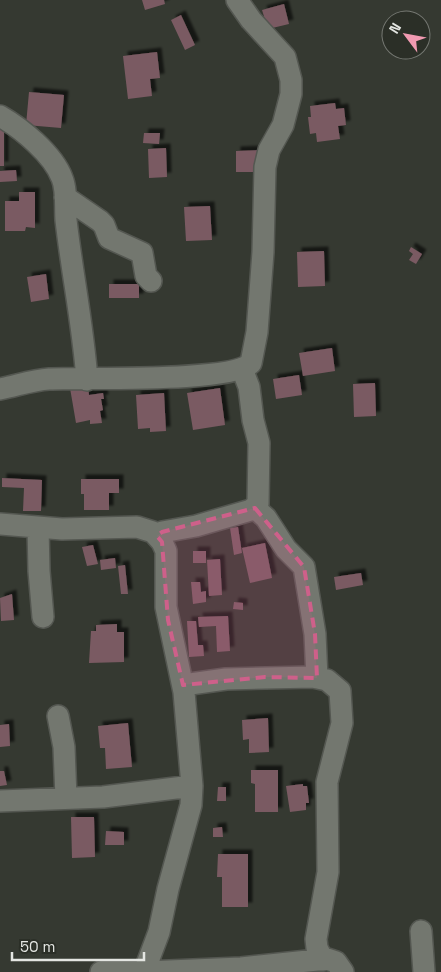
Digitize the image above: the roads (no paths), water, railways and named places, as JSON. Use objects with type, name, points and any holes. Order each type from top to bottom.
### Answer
[{"type":"street","points":[[0,389],[49,379],[87,380],[214,374],[242,369],[251,363],[257,332],[265,167],[269,150],[283,125],[291,94],[291,80],[285,57],[251,20],[237,0]]},
{"type":"street","points":[[0,116],[22,130],[52,162],[62,177],[66,220],[84,333],[87,380]]},
{"type":"street","points":[[65,197],[104,224],[109,238],[142,252],[146,276],[151,281]]},
{"type":"street","points":[[157,536],[162,532],[196,526],[255,508],[259,500],[259,443],[253,420],[250,387],[242,369]]},
{"type":"street","points":[[255,508],[266,518],[286,549],[304,566],[315,634],[317,678]]},
{"type":"street","points":[[0,524],[38,528],[137,527],[148,529],[157,536],[166,551],[166,607],[183,685],[192,786],[191,805],[168,889],[159,932],[144,972]]},
{"type":"street","points":[[38,528],[39,571],[44,616]]},
{"type":"street","points":[[183,685],[246,678],[317,678],[332,682],[340,691],[342,722],[327,782],[328,872],[316,939],[317,948],[324,960]]},
{"type":"street","points":[[58,716],[64,747],[66,798]]},
{"type":"street","points":[[0,801],[103,797],[192,786]]},
{"type":"street","points":[[421,931],[424,972]]},
{"type":"street","points":[[101,972],[157,972],[241,968],[324,960],[336,962],[343,972]]}]
